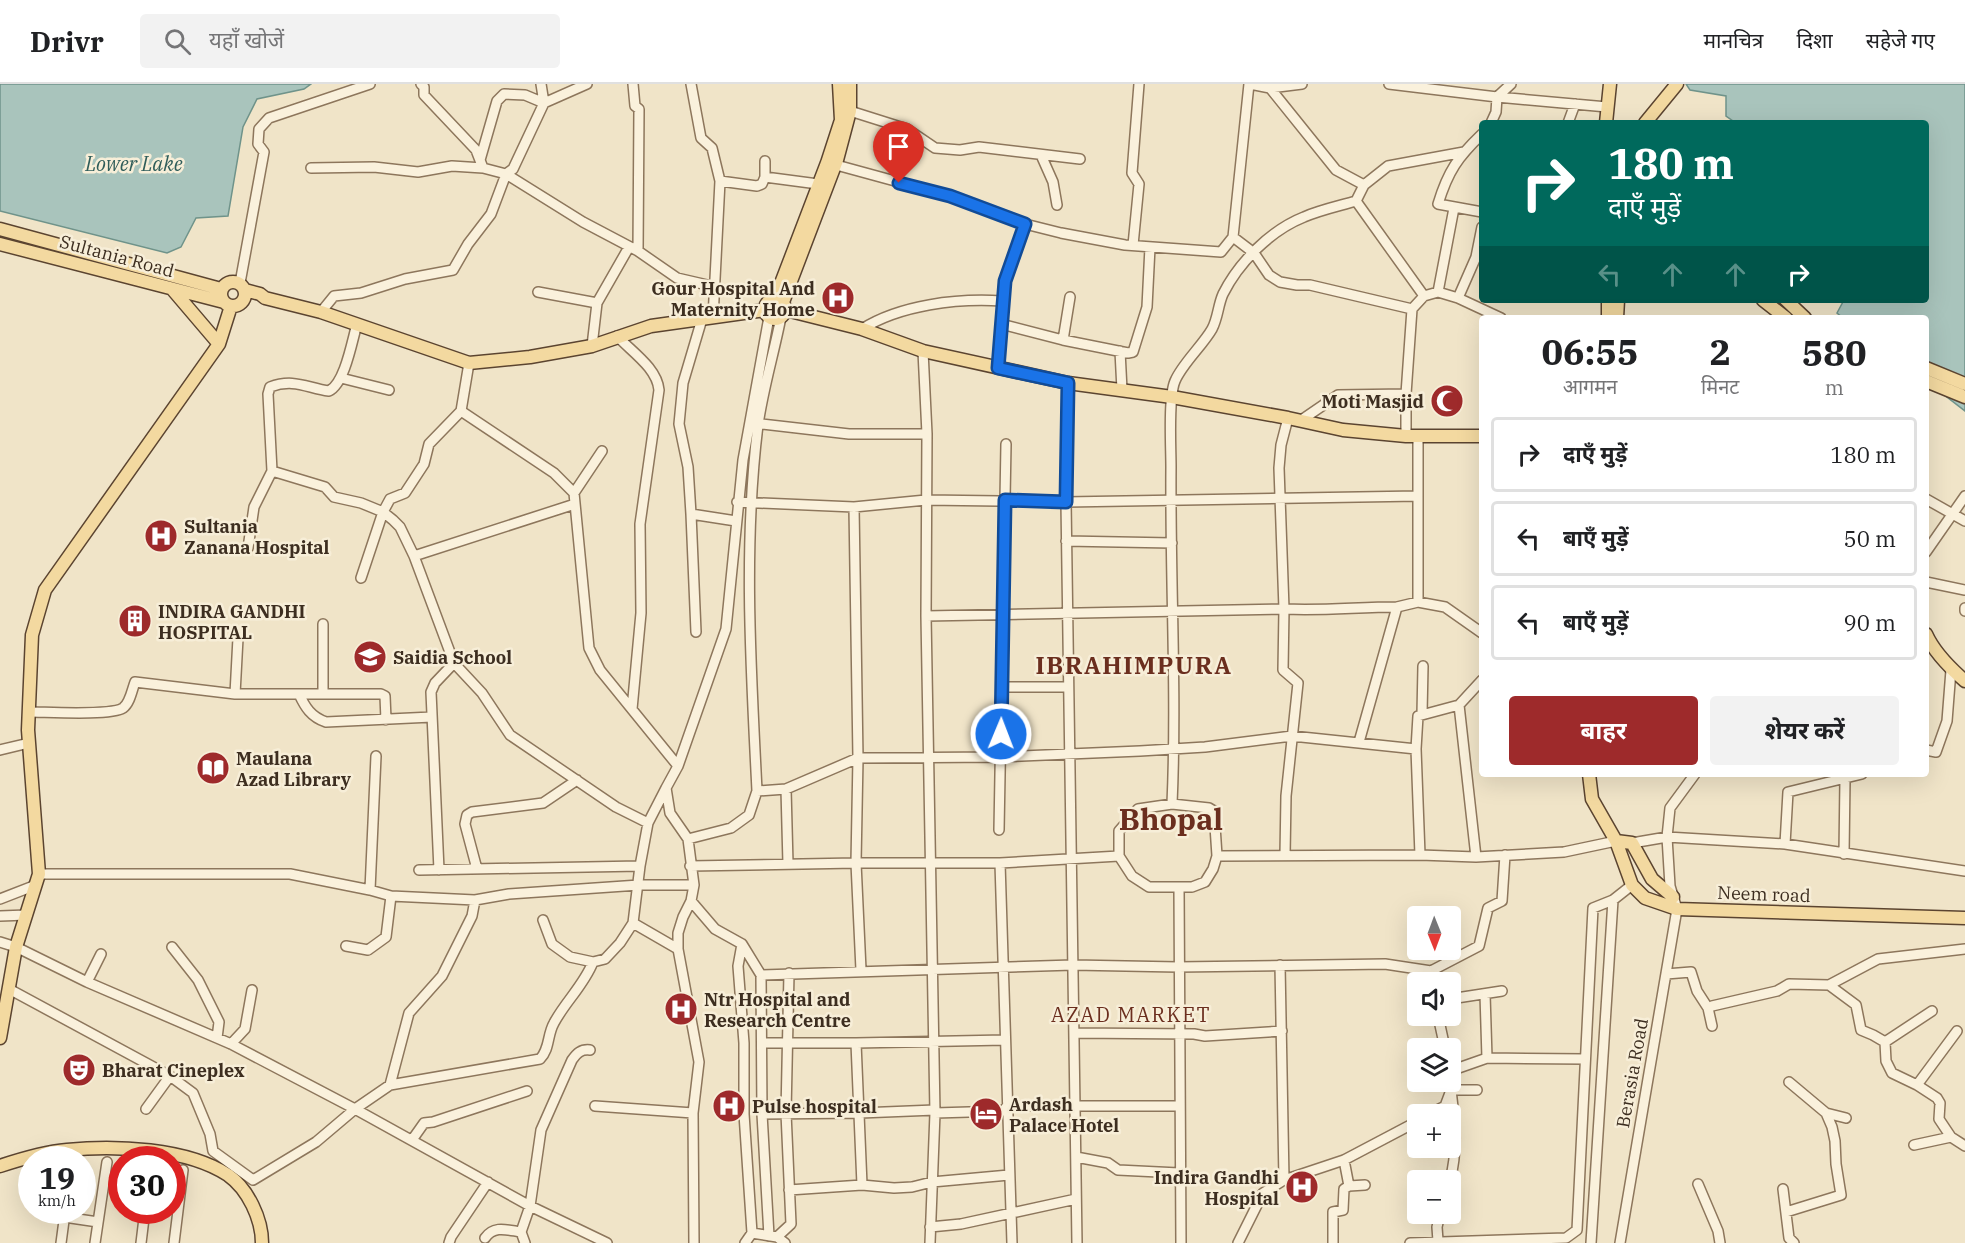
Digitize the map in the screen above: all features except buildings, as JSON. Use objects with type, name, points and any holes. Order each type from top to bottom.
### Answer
[{"type":"main road","points":[[777,309],[818,184],[831,164],[841,120],[839,84]]},
{"type":"main road","points":[[777,309],[850,111],[850,84]]},
{"type":"main road","points":[[1606,120],[1610,84]]},
{"type":"main road","points":[[1647,120],[1677,84]]},
{"type":"main road","name":"Sultania Road","points":[[0,230],[221,289]]},
{"type":"main road","name":"Sultania Road","points":[[0,244],[227,304]]},
{"type":"main road","points":[[0,1038],[16,947],[38,879],[29,712],[32,635],[45,591],[219,344],[227,304],[221,296],[221,289],[230,282],[243,291],[321,312],[469,363],[530,357],[592,346],[651,326],[777,309],[862,329],[923,351],[1068,383],[1172,398],[1343,430],[1412,436],[1479,436]]},
{"type":"main road","points":[[173,290],[219,344]]},
{"type":"main road","points":[[227,304],[241,304],[243,291]]},
{"type":"main road","points":[[1767,303],[1782,315]]},
{"type":"main road","points":[[1789,303],[1802,315]]},
{"type":"main road","points":[[1929,369],[1965,384]]},
{"type":"main road","points":[[1929,382],[1965,397]]},
{"type":"main road","points":[[1929,640],[1951,670],[1965,681]]},
{"type":"main road","points":[[1589,777],[1592,799],[1616,841],[1632,885]]},
{"type":"main road","points":[[1616,841],[1632,843],[1652,879],[1673,897]]},
{"type":"main road","name":"Neem road","points":[[1632,885],[1645,898],[1677,909],[1965,918]]},
{"type":"main road","points":[[0,1166],[66,1150],[106,1147],[174,1155],[208,1165],[230,1177],[246,1196],[259,1220],[262,1243]]},
{"type":"street","points":[[243,291],[264,152],[258,144],[259,129],[269,118],[370,84]]},
{"type":"street","points":[[421,84],[424,87],[424,95],[476,150],[481,164]]},
{"type":"street","points":[[321,312],[334,296],[361,293],[405,279],[453,270],[468,244],[491,214],[506,174],[513,170],[544,103],[542,84]]},
{"type":"street","points":[[481,164],[497,101],[504,94],[525,95],[544,103],[588,84]]},
{"type":"street","points":[[592,346],[597,303],[634,249],[639,110],[635,106],[633,84]]},
{"type":"street","points":[[691,84],[701,138],[712,148],[720,181],[716,287],[708,319],[683,382],[679,424],[688,467],[696,632]]},
{"type":"street","points":[[1133,245],[1139,184],[1132,173],[1139,84]]},
{"type":"street","points":[[831,164],[950,196],[1025,224],[1061,233],[1133,245],[1221,252],[1233,237],[1250,84],[1270,88],[1302,84]]},
{"type":"street","points":[[1389,84],[1607,107]]},
{"type":"street","points":[[1492,120],[1496,112],[1497,97],[1511,84]]},
{"type":"street","points":[[1270,88],[1336,170],[1364,185]]},
{"type":"street","points":[[1569,120],[1575,104]]},
{"type":"street","points":[[850,111],[907,129],[935,148],[960,150],[979,147],[1080,159]]},
{"type":"street","points":[[1479,137],[1464,152],[1446,177],[1438,204],[1479,212]]},
{"type":"street","points":[[1172,804],[1175,748],[1171,500],[1172,398],[1175,381],[1213,328],[1223,295],[1236,273],[1254,253],[1281,230],[1304,217],[1356,201],[1364,185],[1388,166],[1464,152]]},
{"type":"street","points":[[1041,155],[1053,182],[1057,205]]},
{"type":"street","points":[[720,181],[757,186],[762,184],[765,177],[765,161]]},
{"type":"street","points":[[311,168],[374,167],[418,172],[481,164],[506,174],[584,222],[634,249],[677,278],[716,287]]},
{"type":"street","points":[[765,177],[818,184]]},
{"type":"street","points":[[1356,201],[1424,296]]},
{"type":"street","points":[[1438,292],[1454,208]]},
{"type":"street","points":[[998,368],[1005,281],[1025,224]]},
{"type":"street","points":[[1233,237],[1254,253],[1269,275],[1280,282],[1310,285],[1412,309]]},
{"type":"street","points":[[1458,298],[1476,256],[1479,242]]},
{"type":"street","points":[[1001,324],[1128,353],[1135,350],[1147,308],[1150,247]]},
{"type":"street","points":[[538,292],[597,303]]},
{"type":"street","points":[[1418,602],[1418,496],[1406,394],[1412,309],[1424,296],[1438,292],[1458,298],[1495,315]]},
{"type":"street","points":[[1063,340],[1070,297]]},
{"type":"street","points":[[862,329],[879,319],[939,304],[979,300],[1002,301]]},
{"type":"street","points":[[543,920],[552,944],[570,957],[593,962],[604,959],[620,943],[633,923],[648,823],[678,766],[726,628],[737,502],[777,309]]},
{"type":"street","points":[[248,548],[254,507],[272,471],[268,394],[270,387],[302,383],[329,391],[335,388],[341,378],[357,324]]},
{"type":"street","points":[[617,336],[652,371],[658,380],[659,390],[640,518],[641,613],[632,709]]},
{"type":"street","points":[[923,351],[927,434],[926,616],[935,1111],[930,1243]]},
{"type":"street","points":[[1120,351],[1122,390]]},
{"type":"street","points":[[361,578],[383,512],[390,499],[405,493],[424,464],[429,444],[461,411],[469,363]]},
{"type":"street","points":[[341,378],[388,390]]},
{"type":"street","points":[[1068,383],[1066,541],[1077,1243]]},
{"type":"street","points":[[1285,855],[1286,796],[1298,683],[1283,670],[1282,498],[1279,468],[1281,445],[1294,419],[1338,395],[1406,394]]},
{"type":"street","points":[[461,411],[554,473],[574,493],[589,648],[600,670],[678,766]]},
{"type":"street","points":[[753,423],[849,434],[927,434]]},
{"type":"street","points":[[688,839],[731,828],[749,815],[757,791],[748,627],[753,423]]},
{"type":"street","points":[[999,830],[1006,444]]},
{"type":"street","points":[[574,493],[603,451]]},
{"type":"street","points":[[272,471],[326,487],[334,497],[361,503],[383,512],[400,527],[414,556],[454,663],[482,693],[510,735],[616,807],[648,823]]},
{"type":"street","points":[[737,502],[854,507],[926,500],[1066,502],[1418,496]]},
{"type":"street","points":[[1929,548],[1965,496]]},
{"type":"street","points":[[1929,501],[1965,521]]},
{"type":"street","points":[[414,556],[575,504]]},
{"type":"street","points":[[854,507],[858,758],[856,863],[861,970]]},
{"type":"street","points":[[691,514],[736,521]]},
{"type":"street","points":[[1066,541],[1172,543]]},
{"type":"street","points":[[733,559],[751,561]]},
{"type":"street","points":[[1929,583],[1965,590]]},
{"type":"street","points":[[926,616],[1284,609],[1323,611],[1357,606],[1397,607],[1418,602],[1445,607],[1479,631]]},
{"type":"street","points":[[1359,742],[1397,607]]},
{"type":"street","points":[[323,624],[323,694]]},
{"type":"street","points":[[235,694],[238,638]]},
{"type":"street","points":[[439,870],[431,692],[435,683],[454,663]]},
{"type":"street","points":[[1422,714],[1424,666]]},
{"type":"street","points":[[1929,751],[1936,752],[1947,721],[1951,670]]},
{"type":"street","points":[[29,712],[117,710],[127,703],[135,682],[235,694],[381,694],[386,700],[386,720]]},
{"type":"street","points":[[1420,855],[1416,749],[1418,716],[1460,705],[1479,683]]},
{"type":"street","points":[[1002,687],[1068,687]]},
{"type":"street","points":[[299,694],[304,705],[316,719],[337,722],[432,717]]},
{"type":"street","points":[[1460,705],[1476,857]]},
{"type":"street","points":[[757,791],[786,789],[858,758],[1000,757],[1140,751],[1205,747],[1292,735],[1416,749]]},
{"type":"street","points":[[0,750],[29,743]]},
{"type":"street","points":[[370,890],[376,756]]},
{"type":"street","points":[[1677,909],[1670,886],[1667,837],[1670,808],[1693,777]]},
{"type":"street","points":[[1785,844],[1788,792],[1852,777]]},
{"type":"street","points":[[1844,854],[1845,779]]},
{"type":"street","points":[[477,869],[465,824],[467,815],[472,812],[543,803],[577,780]]},
{"type":"street","points":[[666,788],[669,813],[688,839],[694,885],[691,901],[678,933],[678,949],[699,1062],[693,1113],[692,1241]]},
{"type":"street","points":[[786,789],[788,864]]},
{"type":"street","points":[[1172,804],[1209,808],[1214,812],[1217,856],[1213,869],[1204,882],[1192,887],[1149,887],[1132,876],[1119,856],[1119,831],[1138,809],[1172,804]]},
{"type":"street","points":[[1632,843],[1667,837],[1785,844],[1965,871]]},
{"type":"street","points":[[1217,856],[1476,857],[1564,852],[1616,841]]},
{"type":"street","points":[[761,975],[1073,965],[1178,967],[1384,964],[1431,971],[1479,946],[1488,908],[1502,901],[1505,855]]},
{"type":"street","points":[[690,866],[1000,862],[1119,856]]},
{"type":"street","points":[[1000,862],[1012,1243]]},
{"type":"street","points":[[419,870],[640,866]]},
{"type":"street","points":[[0,899],[38,879],[290,874],[391,896],[476,900],[509,894],[639,885],[694,885]]},
{"type":"street","points":[[1410,1243],[1566,1238],[1577,1230],[1593,908],[1613,900],[1632,885]]},
{"type":"street","points":[[1179,888],[1180,1243]]},
{"type":"street","points":[[346,946],[368,950],[386,937],[391,896]]},
{"type":"street","points":[[390,1085],[409,1013],[442,976],[472,916],[476,900]]},
{"type":"street","points":[[1591,1243],[1613,900]]},
{"type":"street","points":[[691,901],[715,928],[742,944],[761,975],[762,1114],[781,1240]]},
{"type":"street","name":"Berasia Road","points":[[1620,1243],[1677,909]]},
{"type":"street","points":[[0,916],[27,915]]},
{"type":"street","points":[[633,923],[678,949]]},
{"type":"street","points":[[0,942],[16,947],[87,982],[231,1044],[355,1109],[530,1206],[607,1243]]},
{"type":"street","points":[[742,944],[738,966],[744,1042],[744,1114],[752,1233],[745,1243]]},
{"type":"street","points":[[172,947],[198,980],[219,1022],[217,1038]]},
{"type":"street","points":[[1708,1008],[1777,991],[1791,983],[1829,985],[1878,959],[1965,949]]},
{"type":"street","points":[[87,982],[101,954]]},
{"type":"street","points":[[9,988],[170,1076],[193,1093],[210,1134],[213,1151],[252,1180],[316,1142],[355,1109],[390,1085],[540,1059],[545,1054],[552,1025],[589,972],[593,962]]},
{"type":"street","points":[[1280,964],[1284,1180]]},
{"type":"street","points":[[1666,974],[1691,972],[1697,991],[1708,1008],[1712,1026]]},
{"type":"street","points":[[781,1240],[791,1224],[786,1113],[789,973]]},
{"type":"street","points":[[1829,985],[1856,1005],[1861,1030],[1885,1042]]},
{"type":"street","points":[[231,1044],[245,1029],[252,990]]},
{"type":"street","points":[[1461,997],[1502,991]]},
{"type":"street","points":[[1485,994],[1487,1058]]},
{"type":"street","points":[[1885,1042],[1932,1011]]},
{"type":"street","points":[[1074,1033],[1179,1033],[1205,1036],[1282,1031]]},
{"type":"street","points":[[1917,1085],[1958,1031]]},
{"type":"street","points":[[762,1043],[1005,1040]]},
{"type":"street","points":[[1885,1042],[1886,1061],[1892,1073],[1917,1085],[1936,1098],[1940,1103],[1940,1119],[1951,1137],[1965,1146]]},
{"type":"street","points":[[856,1043],[862,1185]]},
{"type":"street","points":[[525,1243],[521,1232],[530,1206],[541,1130],[573,1060],[578,1052],[584,1049],[590,1050]]},
{"type":"street","points":[[1461,1067],[1487,1058],[1585,1059]]},
{"type":"street","points":[[146,1109],[170,1076]]},
{"type":"street","points":[[1786,1212],[1840,1196],[1833,1127],[1826,1113],[1789,1082]]},
{"type":"street","points":[[1461,1088],[1477,1090]]},
{"type":"street","points":[[412,1140],[424,1123],[527,1091]]},
{"type":"street","points":[[1452,1092],[1456,1141],[1452,1170]]},
{"type":"street","points":[[595,1106],[693,1113]]},
{"type":"street","points":[[1007,1106],[1179,1106]]},
{"type":"street","points":[[762,1114],[1003,1112],[1007,1106]]},
{"type":"street","points":[[1826,1113],[1846,1118]]},
{"type":"street","points":[[1238,1243],[1263,1193],[1284,1180],[1344,1160],[1407,1127]]},
{"type":"street","points":[[1914,1146],[1951,1137]]},
{"type":"street","points":[[1076,1157],[1108,1163],[1118,1170],[1179,1173]]},
{"type":"street","points":[[1344,1160],[1349,1186]]},
{"type":"street","points":[[95,1243],[106,1162]]},
{"type":"street","points":[[789,1190],[862,1185],[894,1188],[1009,1175]]},
{"type":"street","points":[[449,1243],[488,1182]]},
{"type":"street","points":[[1698,1184],[1718,1231],[1720,1243]]},
{"type":"street","points":[[1334,1243],[1333,1212],[1342,1210],[1344,1188],[1365,1185]]},
{"type":"street","points":[[1783,1190],[1789,1238],[1794,1243]]},
{"type":"street","points":[[930,1227],[1011,1215],[1076,1199]]},
{"type":"street","points":[[61,1243],[64,1224]]},
{"type":"street","points":[[141,1243],[143,1224]]},
{"type":"street","points":[[174,1243],[176,1224]]},
{"type":"street","points":[[1438,1224],[1438,1241]]},
{"type":"street","points":[[485,1238],[490,1231],[497,1229],[521,1232]]},
{"type":"street","points":[[752,1233],[781,1240]]},
{"type":"water","name":"Lower Lake","points":[[0,84],[311,84],[304,89],[257,99],[243,127],[228,216],[196,218],[181,247],[167,253],[0,211]]},
{"type":"water","points":[[1686,84],[1965,84],[1965,411],[1929,383],[1929,315],[1839,315],[1837,313],[1842,303],[1929,303],[1929,120],[1732,120],[1726,116],[1726,96],[1690,90]]},
{"type":"place","name":"Gour Hospital And Maternity Home","points":[[838,298]]},
{"type":"place","name":"Moti Masjid","points":[[1447,401]]},
{"type":"place","name":"Sultania Zanana Hospital","points":[[161,536]]},
{"type":"place","name":"INDIRA GANDHI HOSPITAL","points":[[135,621]]},
{"type":"place","name":"Saidia School","points":[[370,657]]},
{"type":"place","name":"Maulana Azad Library","points":[[213,768]]},
{"type":"place","name":"Ntr Hospital and Research Centre","points":[[681,1009]]},
{"type":"place","name":"Bharat Cineplex","points":[[79,1070]]},
{"type":"place","name":"Pulse hospital","points":[[729,1106]]},
{"type":"place","name":"Ardash Palace Hotel","points":[[986,1114]]},
{"type":"place","name":"Indira Gandhi Hospital","points":[[1302,1187]]},
{"type":"district","name":"IBRAHIMPURA","points":[[1134,665]]},
{"type":"district","name":"Bhopal","points":[[1171,818]]},
{"type":"district","name":"AZAD MARKET","points":[[1131,1014]]},
{"type":"route","points":[[899,183],[950,196],[1025,224],[1005,281],[998,368],[1068,383],[1066,502],[1005,500],[1001,734]]}]
